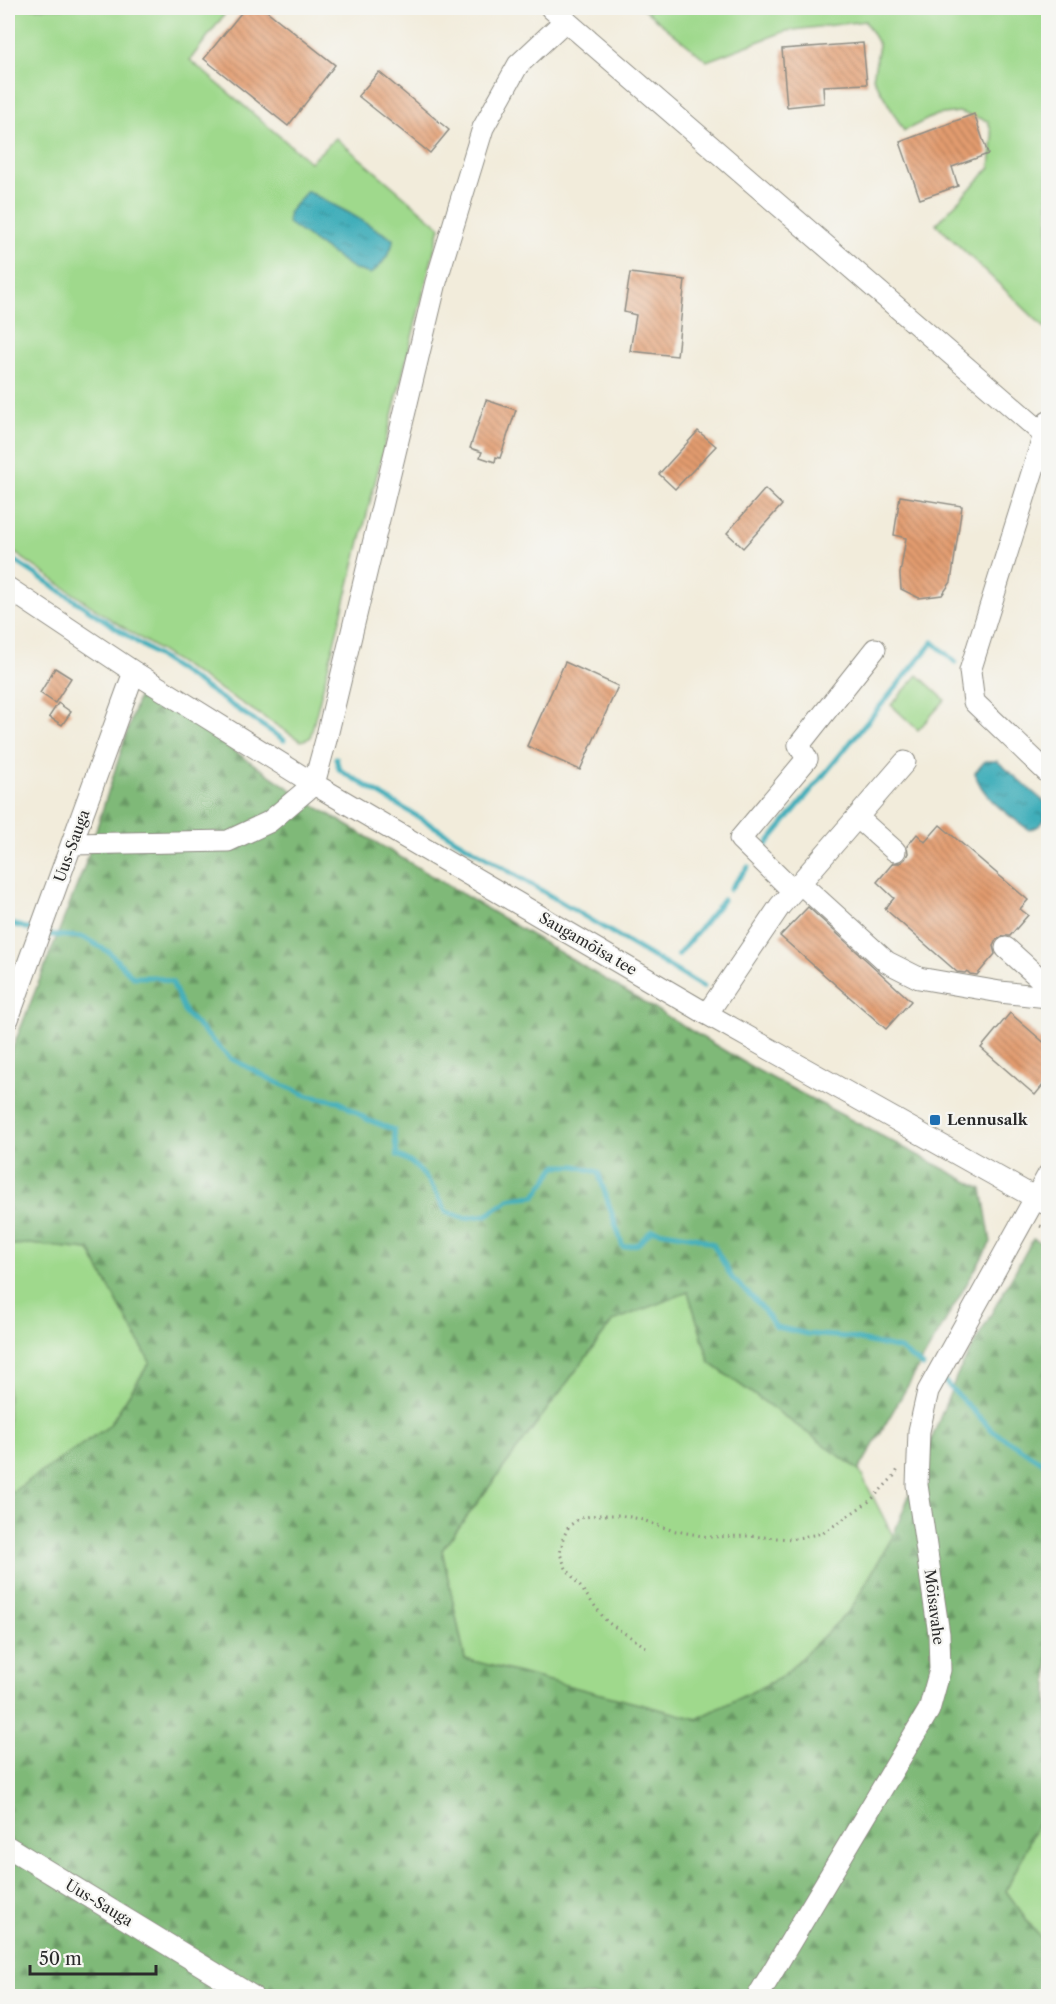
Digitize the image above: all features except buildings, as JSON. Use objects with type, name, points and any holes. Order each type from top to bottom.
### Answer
[{"type":"street","points":[[73,844],[228,841],[269,822],[314,784],[436,282],[483,128],[518,65],[559,14],[1047,431],[970,671],[974,702],[1048,773]]},
{"type":"street","name":"Saugamõisa tee","points":[[8,588],[134,672],[314,784],[707,1014],[1042,1201]]},
{"type":"street","points":[[875,649],[799,745],[807,759],[740,839],[887,962],[919,978],[1000,992],[1048,997]]},
{"type":"street","name":"Uus-Sauga","points":[[8,1018],[134,672]]},
{"type":"street","points":[[707,1014],[780,906],[905,762]]},
{"type":"street","points":[[857,817],[895,851]]},
{"type":"street","points":[[1006,948],[1048,986]]},
{"type":"street","name":"Mõisavahe","points":[[758,1996],[929,1710],[940,1670],[939,1634],[917,1485],[919,1431],[927,1390],[1042,1201],[1048,1175]]},
{"type":"street","name":"Uus-Sauga","points":[[8,1847],[252,1996]]},
{"type":"path","points":[[646,1647],[607,1622],[566,1568],[560,1554],[563,1538],[569,1526],[580,1518],[620,1515],[708,1538],[749,1536],[792,1539],[823,1533],[871,1500],[900,1467]]},
{"type":"green space","points":[[8,8],[224,8],[224,15],[190,60],[310,162],[336,138],[440,227],[310,738],[301,741],[107,617],[8,548]]},
{"type":"green space","points":[[642,8],[1048,8],[1048,331],[936,224],[990,168],[993,137],[988,121],[959,112],[936,115],[904,131],[873,78],[879,45],[865,21],[786,31],[707,61]]},
{"type":"green space","points":[[918,675],[945,700],[918,730],[891,705]]},
{"type":"green space","points":[[141,688],[320,809],[757,1070],[982,1189],[991,1242],[859,1470],[710,1363],[688,1292],[613,1321],[442,1550],[465,1659],[697,1719],[782,1677],[851,1609],[893,1536],[957,1375],[1033,1239],[1048,1246],[1048,1802],[1006,1891],[1043,1942],[1048,1955],[1048,1996],[8,1996],[8,1495],[109,1426],[150,1362],[89,1250],[30,1244],[8,1245],[8,1060],[85,865]]},
{"type":"green space","points":[[30,1244],[89,1250],[150,1362],[109,1426],[8,1495],[8,1245]]},
{"type":"green space","points":[[688,1291],[710,1363],[859,1470],[893,1536],[851,1609],[782,1677],[697,1719],[465,1659],[442,1550],[613,1321]]},
{"type":"green space","points":[[1048,1802],[1048,1955],[1043,1942],[1006,1891]]},
{"type":"water","points":[[307,191],[393,239],[388,254],[374,271],[370,274],[354,269],[288,223],[289,212]]},
{"type":"water","points":[[985,761],[997,761],[1048,805],[1047,814],[1041,824],[1029,830],[989,798],[975,773]]},
{"type":"waterway","points":[[8,556],[284,740]]},
{"type":"waterway","points":[[766,845],[933,642],[955,662]]},
{"type":"waterway","points":[[336,758],[339,769],[343,772],[703,987]]},
{"type":"waterway","points":[[730,889],[748,867]]},
{"type":"waterway","points":[[678,955],[723,900]]},
{"type":"waterway","points":[[8,923],[30,929]]},
{"type":"waterway","points":[[49,935],[83,937],[109,952],[133,977],[155,977],[172,982],[185,1013],[230,1058],[309,1096],[338,1101],[368,1120],[394,1130],[397,1155],[420,1171],[446,1212],[465,1218],[487,1215],[512,1198],[535,1196],[556,1166],[576,1166],[598,1172],[623,1247],[638,1244],[652,1230],[695,1237],[713,1244],[732,1278],[760,1305],[776,1327],[808,1334],[847,1337],[900,1349],[923,1366]]},
{"type":"waterway","points":[[944,1381],[993,1431],[1048,1466]]},
{"type":"place","name":"Lennusalk","points":[[935,1120]]}]
